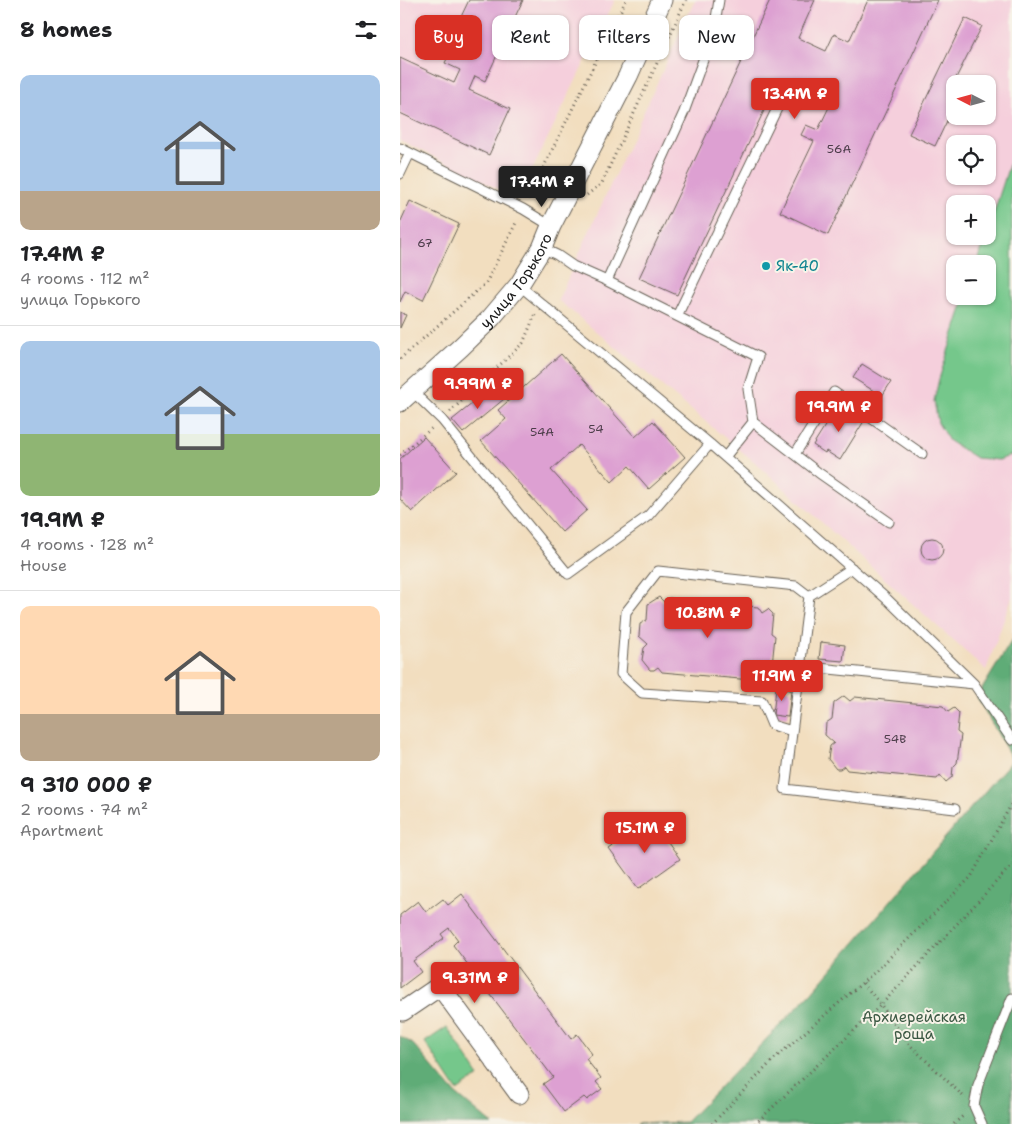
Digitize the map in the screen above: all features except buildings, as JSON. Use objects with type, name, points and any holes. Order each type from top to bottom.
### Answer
[{"type":"street","name":"улица Горького","points":[[406,397],[485,324],[519,285],[542,248],[551,226],[628,76],[662,0]]},
{"type":"street","points":[[400,1010],[403,1011],[440,986],[519,1094]]},
{"type":"lane","points":[[607,281],[684,112],[714,30],[719,0]]},
{"type":"lane","points":[[677,316],[784,94]]},
{"type":"lane","points":[[400,148],[523,209],[551,226]]},
{"type":"lane","points":[[400,174],[410,153]]},
{"type":"lane","points":[[542,248],[573,266],[607,281],[758,357],[748,389],[753,422],[819,473],[889,522]]},
{"type":"lane","points":[[519,285],[710,444],[888,600],[974,684],[1012,740]]},
{"type":"lane","points":[[795,454],[834,392],[922,454]]},
{"type":"lane","points":[[406,397],[442,420],[568,574],[648,516],[710,444]]},
{"type":"lane","points":[[725,457],[753,422]]},
{"type":"lane","points":[[852,568],[809,596],[785,789],[955,809]]},
{"type":"lane","points":[[792,731],[772,726],[762,701],[642,693],[621,674],[626,612],[658,571],[796,586],[809,596]]},
{"type":"lane","points":[[800,666],[974,684]]},
{"type":"lane","points":[[982,1124],[974,1106],[978,1085],[1012,998]]},
{"type":"path","points":[[400,359],[486,283],[626,0]]},
{"type":"path","points":[[712,1124],[774,1059],[876,971],[971,877],[1012,802]]},
{"type":"path","points":[[755,1124],[881,1005],[1012,865]]},
{"type":"path","points":[[862,983],[912,1046],[974,1106],[954,1124]]},
{"type":"shaded area","points":[[400,0],[615,0],[608,15],[579,15],[579,60],[586,60],[518,199],[400,140]]},
{"type":"shaded area","points":[[695,0],[1012,0],[1012,597],[986,670],[757,464],[558,300],[679,35],[679,60],[754,60],[754,15],[688,15]]},
{"type":"green space","points":[[1012,156],[1012,455],[999,460],[976,458],[949,441],[938,423],[934,401],[939,379],[963,305],[996,305],[996,255],[980,255],[983,245],[996,245],[996,206]]},
{"type":"green space","points":[[1012,640],[1012,759],[977,697]]},
{"type":"green space","name":"Архиерейская роща","points":[[1012,760],[1012,1124],[637,1124],[686,1122],[812,992]]},
{"type":"green space","points":[[447,1027],[479,1076],[457,1091],[425,1042]]},
{"type":"green space","points":[[400,1036],[413,1044],[456,1094],[492,1124],[400,1124]]},
{"type":"place","name":"Як-40","points":[[766,266]]}]
